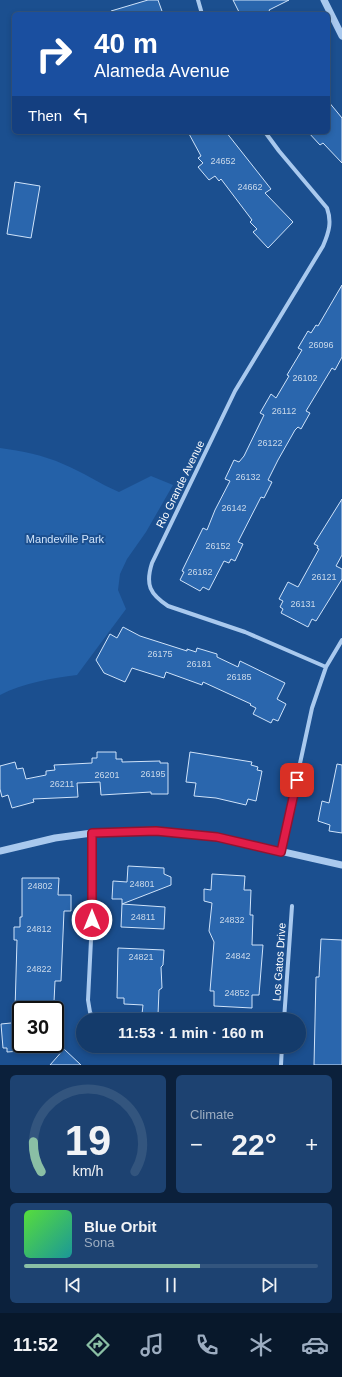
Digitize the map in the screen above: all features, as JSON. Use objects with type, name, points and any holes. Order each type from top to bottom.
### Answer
[{"type":"street","points":[[198,0],[201,12]]},
{"type":"street","points":[[324,0],[326,12]]},
{"type":"street","points":[[330,19],[342,36]]},
{"type":"street","name":"Rio Grande Avenue","points":[[266,134],[279,151],[321,198],[328,208],[331,219],[328,233],[323,246],[235,391],[152,563],[148,577],[150,589],[159,600],[168,606],[245,632],[326,667]]},
{"type":"street","points":[[281,852],[312,708],[326,667],[342,640]]},
{"type":"street","points":[[0,851],[55,838],[92,833],[156,831],[217,837],[342,865]]},
{"type":"street","points":[[90,1013],[88,1000],[92,920],[92,833]]},
{"type":"street","name":"Los Gatos Drive","points":[[284,1013],[292,906]]},
{"type":"street","points":[[281,1065],[282,1053]]},
{"type":"green space","name":"Mandeville Park","points":[[0,448],[16,450],[48,458],[78,471],[119,492],[151,476],[173,485],[146,532],[127,559],[120,574],[118,590],[126,609],[77,675],[18,687],[0,695]]},
{"type":"building","points":[[148,0],[158,0],[162,12],[111,12]]},
{"type":"building","points":[[233,0],[289,0],[269,10],[270,12],[239,12]]},
{"type":"building","points":[[330,103],[342,118],[342,163],[323,143],[320,145],[310,134],[330,134]]},
{"type":"building","points":[[189,134],[228,134],[271,189],[265,193],[293,222],[268,248],[253,232],[257,229],[250,222],[252,220],[221,179],[219,181],[215,176],[209,180],[198,167],[203,163],[198,158],[201,156]]},
{"type":"building","points":[[15,182],[40,186],[31,238],[7,234]]},
{"type":"building","points":[[342,285],[342,357],[335,370],[332,368],[306,411],[310,413],[301,429],[298,427],[295,430],[278,460],[268,480],[272,482],[264,498],[261,497],[238,542],[243,544],[235,561],[231,559],[229,563],[224,561],[209,590],[203,587],[200,591],[180,580],[184,572],[182,571],[203,528],[207,530],[215,510],[230,481],[225,479],[234,460],[239,462],[244,456],[264,415],[260,413],[271,394],[276,398],[289,376],[287,375],[302,350],[298,348],[308,331],[311,333],[316,325],[318,326]]},
{"type":"building","points":[[342,499],[342,555],[336,566],[342,569],[342,579],[316,621],[312,619],[308,627],[281,613],[283,609],[280,607],[283,601],[279,599],[288,582],[298,587],[319,549],[317,548],[318,546],[314,544]]},
{"type":"building","points":[[123,627],[140,636],[187,651],[187,649],[196,652],[197,648],[217,654],[217,657],[238,667],[240,661],[285,683],[277,699],[286,704],[278,721],[273,719],[271,723],[253,714],[256,708],[250,705],[251,704],[203,682],[202,685],[166,672],[164,678],[132,668],[125,682],[104,673],[96,660],[110,634],[117,638]]},
{"type":"building","points":[[97,752],[116,752],[116,759],[122,759],[122,762],[160,761],[160,763],[168,763],[168,794],[151,794],[151,792],[101,795],[100,782],[77,783],[78,797],[33,799],[34,802],[12,808],[8,795],[2,797],[0,789],[0,766],[15,762],[17,769],[23,768],[26,779],[46,775],[46,771],[55,770],[54,765],[92,763],[92,758],[97,758]]},
{"type":"building","points":[[190,752],[252,762],[251,765],[258,767],[257,770],[262,771],[256,801],[248,799],[246,805],[216,798],[194,796],[196,783],[186,782]]},
{"type":"building","points":[[337,764],[342,765],[342,833],[329,831],[330,825],[318,821],[322,801],[329,803]]},
{"type":"building","points":[[128,866],[164,868],[164,874],[171,877],[171,885],[122,904],[122,899],[112,899],[113,881],[127,882]]},
{"type":"building","points":[[212,874],[245,876],[244,890],[251,890],[250,915],[253,915],[252,945],[263,945],[259,995],[252,995],[252,1008],[214,1006],[214,991],[210,991],[214,942],[209,931],[212,903],[204,901],[204,889],[211,890]]},
{"type":"building","points":[[22,878],[59,878],[58,895],[71,895],[71,911],[64,911],[61,981],[55,981],[54,1001],[15,1001],[17,940],[14,940],[14,927],[20,927],[20,917],[22,917]]},
{"type":"building","points":[[122,904],[165,907],[164,929],[121,927]]},
{"type":"building","points":[[321,939],[342,940],[342,1065],[314,1065],[316,977],[319,977]]},
{"type":"building","points":[[118,948],[164,950],[163,965],[161,967],[162,988],[159,990],[158,1013],[142,1013],[143,1005],[124,1004],[124,998],[117,998]]},
{"type":"building","points":[[12,1023],[12,1052],[7,1052],[7,1048],[3,1048],[1,1024]]},
{"type":"building","points":[[64,1049],[81,1065],[50,1065],[60,1053],[64,1053]]},
{"type":"route","points":[[92,920],[92,833],[156,831],[217,837],[281,852],[297,780]]}]
